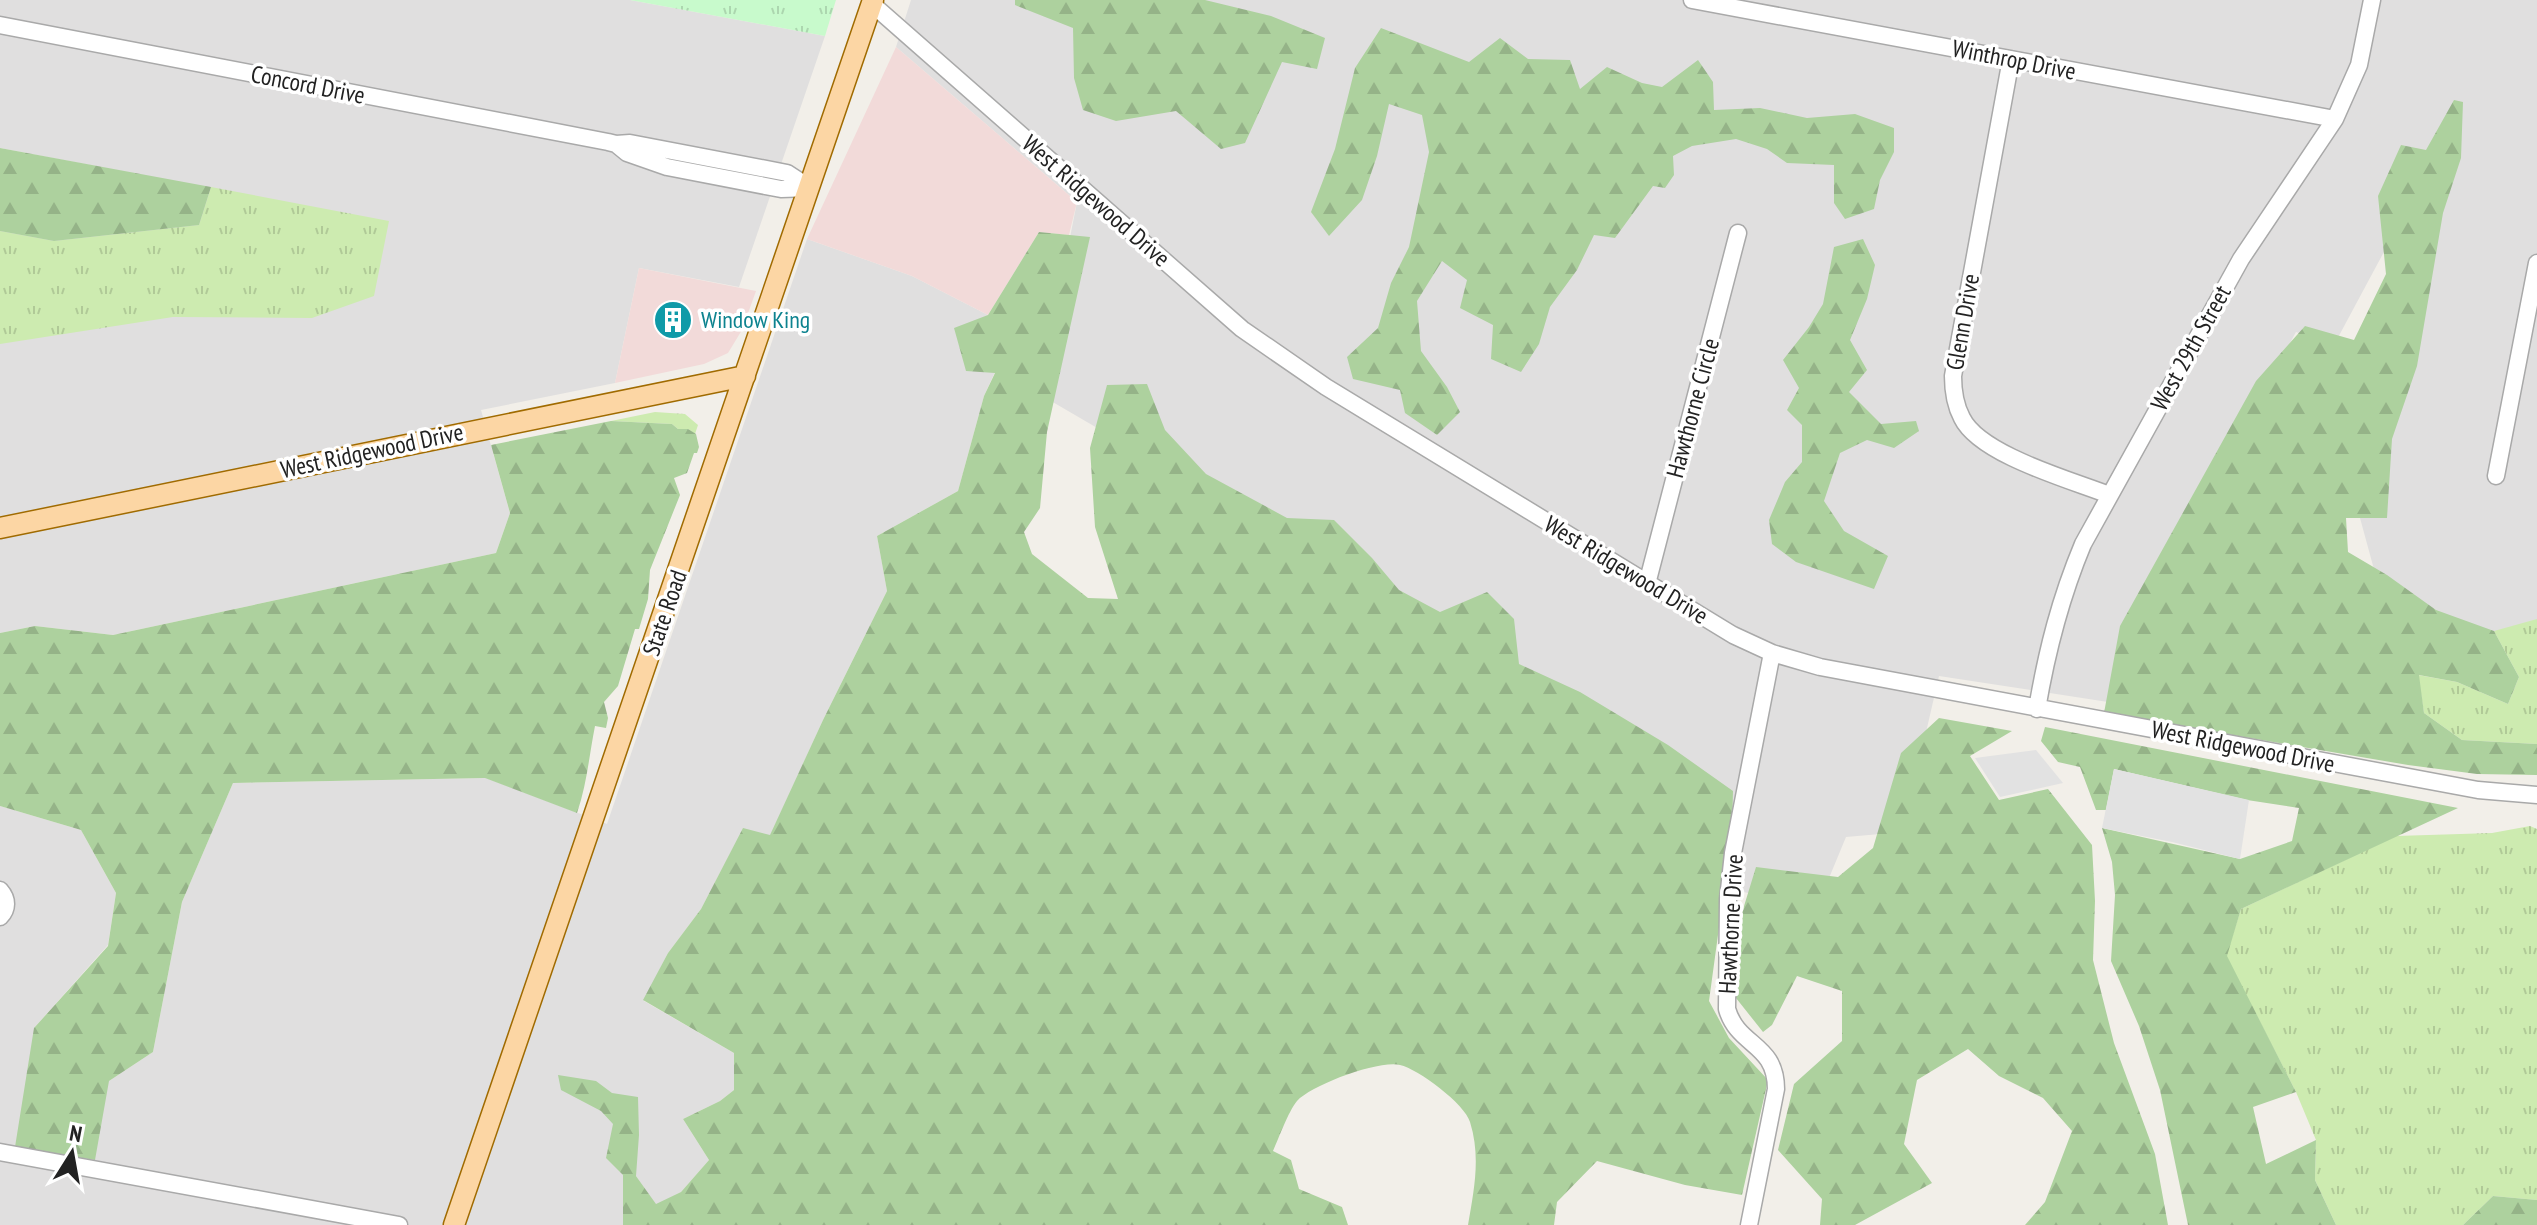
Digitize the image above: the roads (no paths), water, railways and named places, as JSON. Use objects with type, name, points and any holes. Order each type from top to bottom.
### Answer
[{"type":"main road","name":"State Road","points":[[454,1225],[872,2]]},
{"type":"main road","name":"West Ridgewood Drive","points":[[0,528],[745,376]]},
{"type":"street","name":"Winthrop Drive","points":[[1692,0],[1739,4],[2011,59],[2335,119]]},
{"type":"street","name":"West 29th Street","points":[[2037,709],[2050,636],[2083,544],[2241,259],[2335,119],[2359,65],[2372,0]]},
{"type":"street","name":"West Ridgewood Drive","points":[[872,2],[1242,329],[1326,387],[1733,635],[1772,653],[1820,667],[2478,790],[2537,795]]},
{"type":"street","name":"Concord Drive","points":[[0,25],[616,144],[630,143],[787,173],[810,188]]},
{"type":"street","name":"Glenn Drive","points":[[2011,59],[1953,376],[1954,398],[1963,421],[1980,440],[2012,457],[2109,495]]},
{"type":"street","name":"Hawthorne Circle","points":[[1647,584],[1738,233]]},
{"type":"street","points":[[2496,476],[2537,263]]},
{"type":"street","name":"Hawthorne Drive","points":[[1749,1225],[1776,1078],[1770,1060],[1730,1021],[1727,1009],[1728,899],[1733,853],[1772,653]]},
{"type":"street","points":[[0,890],[6,906],[0,917]]},
{"type":"street","points":[[0,1152],[399,1225]]},
{"type":"place","name":"Window King","points":[[673,320]]}]
